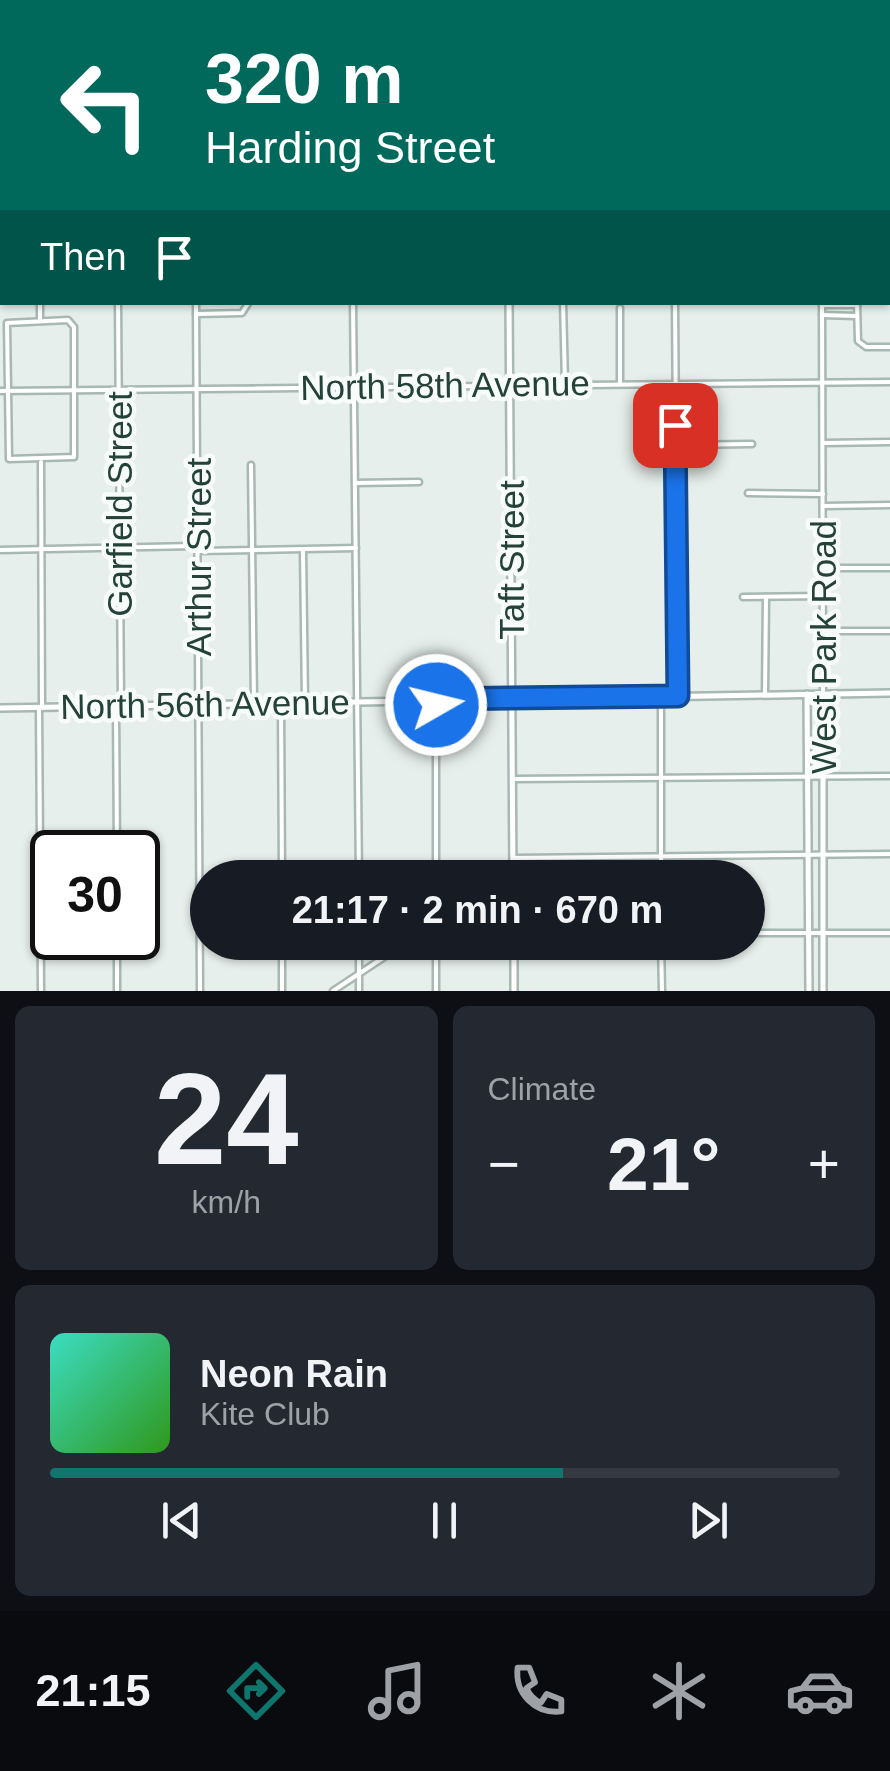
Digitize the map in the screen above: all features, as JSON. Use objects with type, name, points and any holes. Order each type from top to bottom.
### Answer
[{"type":"street","points":[[40,305],[40,320]]},
{"type":"street","name":"Garfield Street","points":[[117,830],[118,305]]},
{"type":"street","name":"Arthur Street","points":[[196,305],[200,991]]},
{"type":"street","points":[[196,314],[246,310],[248,305]]},
{"type":"street","points":[[353,305],[359,860]]},
{"type":"street","name":"Taft Street","points":[[509,305],[513,858]]},
{"type":"street","points":[[563,305],[565,383]]},
{"type":"street","points":[[674,305],[678,696]]},
{"type":"street","name":"West Park Road","points":[[822,305],[823,991]]},
{"type":"street","points":[[857,305],[862,346],[890,347]]},
{"type":"street","points":[[620,308],[620,382]]},
{"type":"street","points":[[822,316],[857,316]]},
{"type":"street","points":[[40,320],[71,322],[74,456],[9,459],[3,391],[7,323],[40,320]]},
{"type":"street","name":"North 58th Avenue","points":[[3,391],[890,382]]},
{"type":"street","points":[[824,443],[890,442]]},
{"type":"street","points":[[676,445],[752,444]]},
{"type":"street","points":[[40,460],[41,991]]},
{"type":"street","points":[[251,465],[254,702]]},
{"type":"street","points":[[355,483],[419,482]]},
{"type":"street","points":[[748,494],[824,494]]},
{"type":"street","points":[[824,506],[890,505]]},
{"type":"street","points":[[0,550],[119,546],[356,548]]},
{"type":"street","points":[[303,550],[305,701]]},
{"type":"street","points":[[825,568],[890,568]]},
{"type":"street","points":[[744,598],[825,596]]},
{"type":"street","points":[[765,694],[766,597]]},
{"type":"street","points":[[825,631],[890,631]]},
{"type":"street","name":"North 56th Avenue","points":[[0,708],[890,693]]},
{"type":"street","name":"West Park Road","points":[[807,694],[809,991]]},
{"type":"street","points":[[660,696],[661,860]]},
{"type":"street","points":[[436,699],[436,860]]},
{"type":"street","points":[[281,703],[282,860]]},
{"type":"street","points":[[513,778],[890,776]]},
{"type":"street","points":[[513,858],[890,854]]},
{"type":"street","points":[[765,933],[890,933]]},
{"type":"street","points":[[117,960],[117,991]]},
{"type":"street","points":[[282,960],[282,991]]},
{"type":"street","points":[[359,960],[359,991]]},
{"type":"street","points":[[332,991],[359,978],[378,960]]},
{"type":"street","points":[[436,960],[436,991]]},
{"type":"street","points":[[514,960],[514,991]]},
{"type":"street","points":[[662,960],[662,991]]},
{"type":"route","points":[[436,705],[436,699],[678,696],[675,425]]}]
